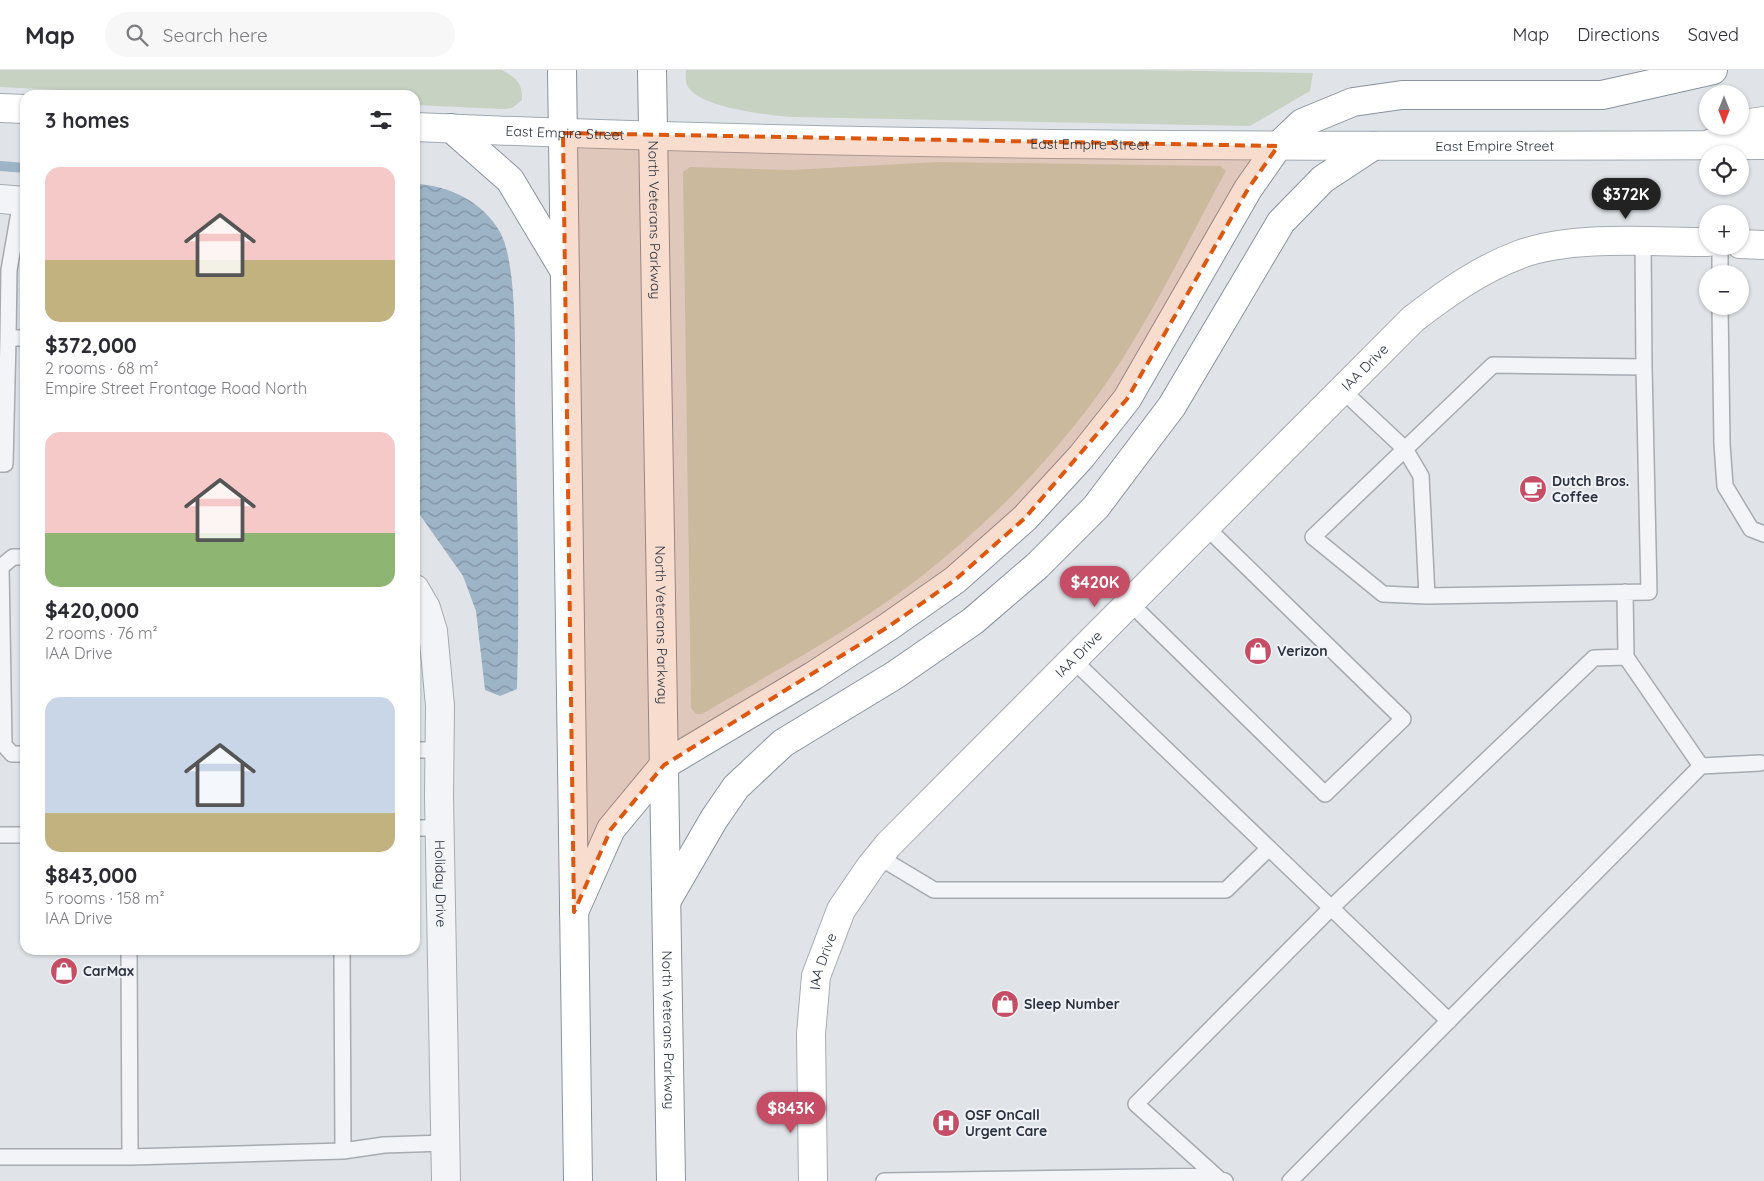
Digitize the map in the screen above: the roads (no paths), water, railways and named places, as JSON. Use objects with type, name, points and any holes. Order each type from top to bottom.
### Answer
[{"type":"main road","points":[[562,70],[578,1181]]},
{"type":"main road","name":"North Veterans Parkway","points":[[652,70],[672,1181]]},
{"type":"main road","points":[[574,912],[611,829],[664,765],[813,676],[896,622],[955,580],[1025,518],[1081,456],[1127,399],[1248,189],[1278,146],[1302,123],[1353,102],[1402,95],[1602,95],[1713,70]]},
{"type":"main road","points":[[0,108],[20,109]]},
{"type":"main road","points":[[1709,145],[1749,123],[1764,122]]},
{"type":"main road","name":"East Empire Street","points":[[420,127],[653,136],[1278,146],[1699,146]]},
{"type":"main road","points":[[451,128],[510,180],[564,271]]},
{"type":"main road","points":[[666,902],[714,819],[736,787],[783,743],[895,675],[973,621],[1037,566],[1096,507],[1172,406],[1281,222],[1323,179],[1373,146]]},
{"type":"main road","name":"East Empire Street","points":[[1749,146],[1764,146]]},
{"type":"main road","name":"IAA Drive","points":[[812,1181],[810,1034],[816,976],[841,910],[879,856],[1413,319],[1450,290],[1488,268],[1522,254],[1546,248],[1593,243],[1699,242]]},
{"type":"main road","points":[[1749,244],[1764,245]]},
{"type":"street","name":"Holiday Drive","points":[[420,598],[426,608],[437,652],[427,750],[427,828],[446,1181]]},
{"type":"lane","points":[[0,464],[5,464],[8,338],[4,300],[9,270],[15,201]]},
{"type":"lane","points":[[1643,242],[1649,592],[1427,596],[1383,594],[1313,537],[1493,365],[1644,367]]},
{"type":"lane","points":[[1720,315],[1722,444],[1725,486],[1751,529],[1764,534]]},
{"type":"lane","points":[[8,338],[20,338]]},
{"type":"lane","points":[[1342,390],[1405,449],[1421,476],[1427,596]]},
{"type":"lane","points":[[1130,603],[1325,794],[1403,719],[1206,527]]},
{"type":"lane","points":[[20,557],[13,557],[1,567],[4,745],[12,754],[20,754]]},
{"type":"lane","points":[[1625,592],[1626,657],[1701,766]]},
{"type":"lane","points":[[1220,1178],[1136,1104],[1331,908],[1594,658],[1626,657]]},
{"type":"lane","points":[[1073,660],[1448,1021]]},
{"type":"lane","points":[[1290,1181],[1701,766],[1760,763]]},
{"type":"lane","points":[[0,835],[20,834]]},
{"type":"lane","points":[[879,856],[934,890],[1226,890],[1269,848]]},
{"type":"lane","points":[[129,955],[130,1157]]},
{"type":"lane","points":[[342,955],[343,1151]]},
{"type":"lane","points":[[0,1157],[130,1157],[343,1151],[384,1145],[445,1143]]},
{"type":"lane","points":[[884,1181],[1220,1178]]},
{"type":"water","points":[[420,184],[440,188],[464,197],[484,212],[500,232],[506,247],[510,266],[515,339],[518,653],[517,689],[500,696],[485,690],[476,611],[463,576],[420,515]]},
{"type":"waterway","points":[[0,166],[20,168]]},
{"type":"place","name":"Dutch Bros. Coffee","points":[[1533,489]]},
{"type":"place","name":"Verizon","points":[[1258,651]]},
{"type":"place","name":"CarMax","points":[[64,971]]},
{"type":"place","name":"Sleep Number","points":[[1005,1004]]},
{"type":"place","name":"OSF OnCall Urgent Care","points":[[946,1123]]}]
